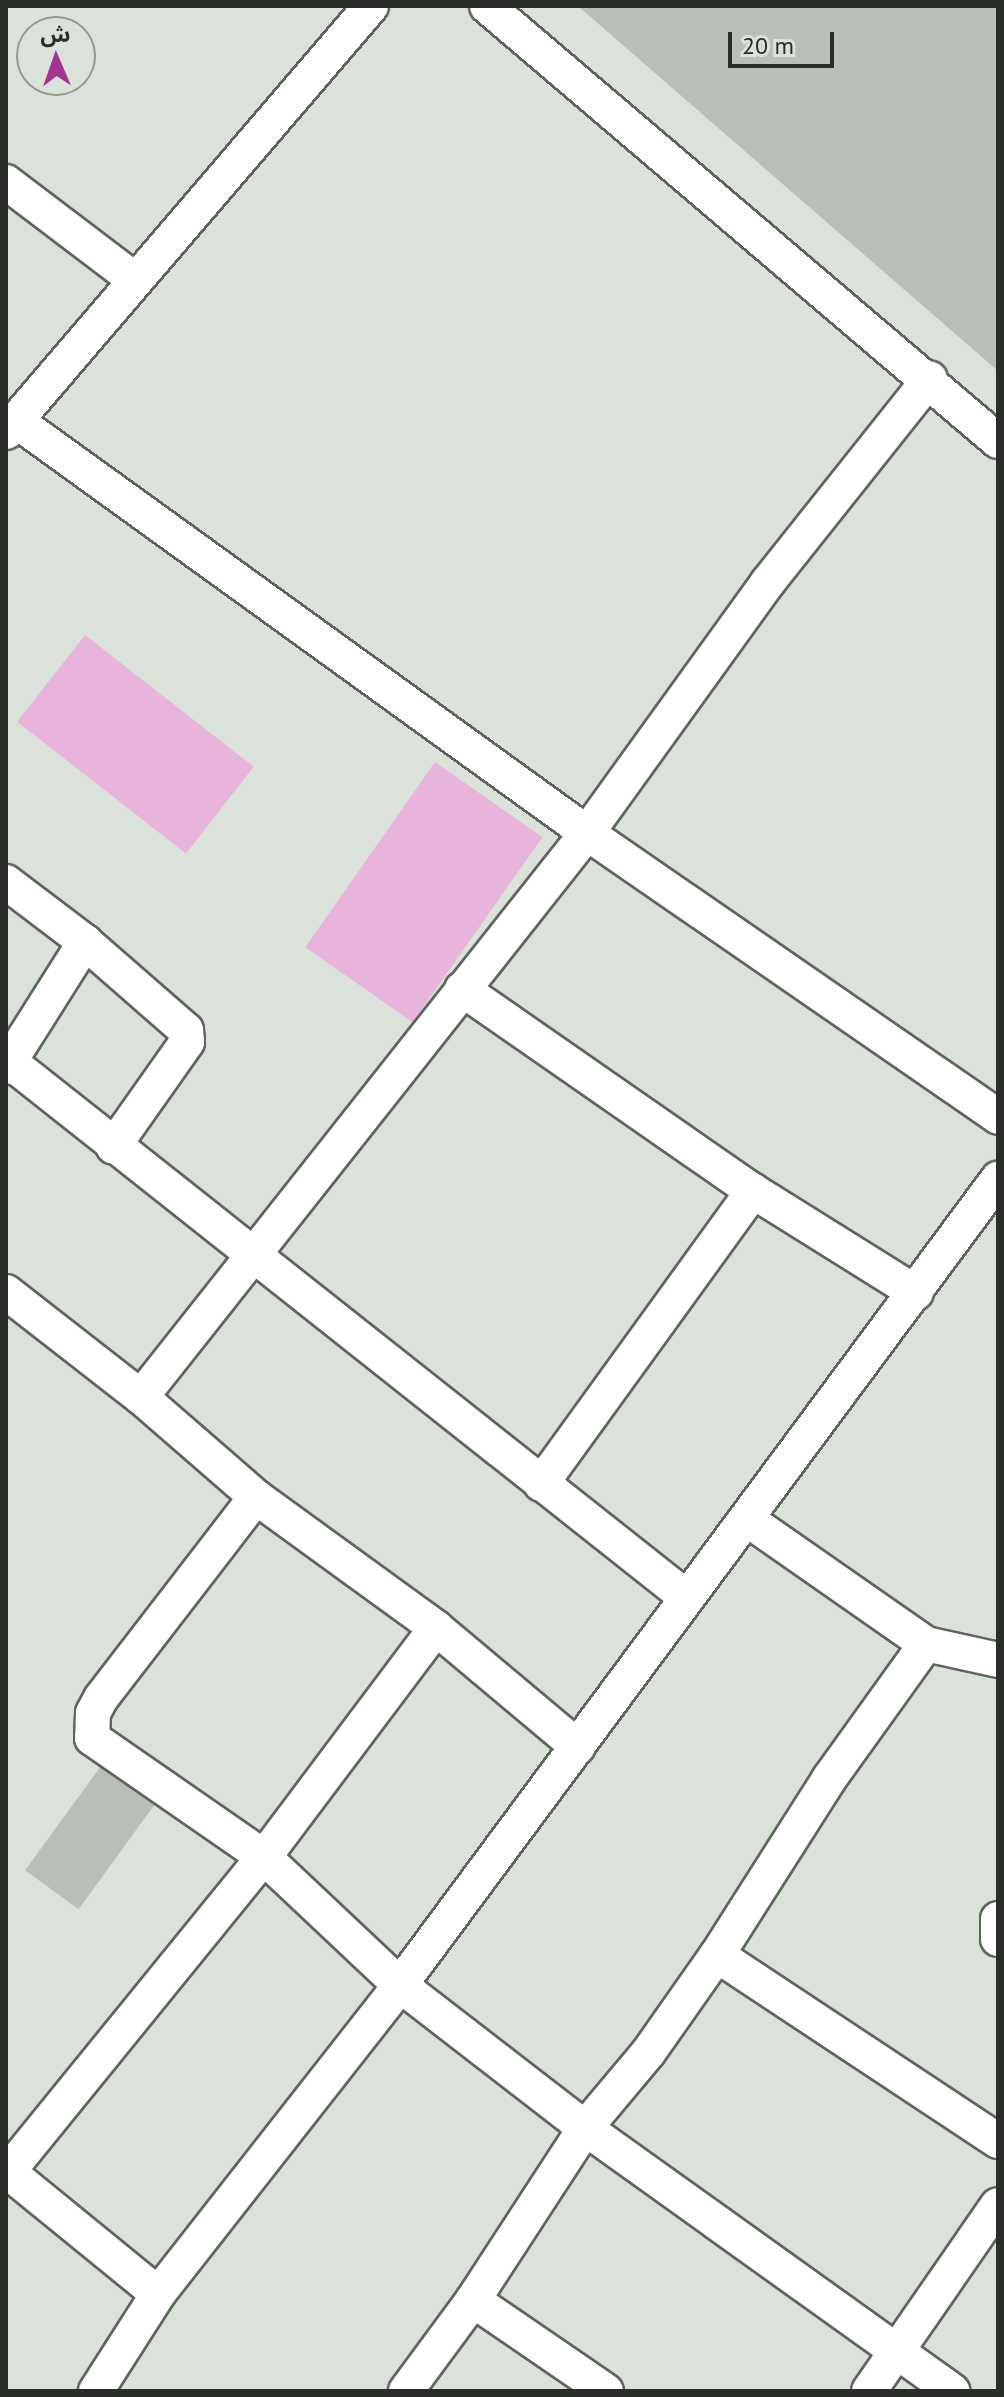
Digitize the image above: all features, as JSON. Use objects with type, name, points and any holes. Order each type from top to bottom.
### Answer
[{"type":"street","points":[[371,6],[11,426],[587,833],[998,1117]]},
{"type":"street","points":[[487,6],[930,378],[998,441]]},
{"type":"street","points":[[6,182],[135,280]]},
{"type":"street","points":[[141,1397],[255,1258],[462,989],[587,833],[768,582],[930,378]]},
{"type":"street","points":[[6,882],[85,942],[186,1030],[187,1042],[113,1147]]},
{"type":"street","points":[[85,942],[8,1065],[686,1597]]},
{"type":"street","points":[[462,989],[753,1191],[916,1293]]},
{"type":"street","points":[[96,2391],[158,2294],[400,1985],[686,1597],[748,1520],[835,1394],[916,1293],[998,1179]]},
{"type":"street","points":[[541,1484],[753,1191]]},
{"type":"street","points":[[6,1292],[141,1397],[256,1497],[436,1628],[578,1747]]},
{"type":"street","points":[[256,1497],[101,1698],[90,1727],[92,1738],[264,1857],[400,1985],[585,2128],[897,2348],[953,2391]]},
{"type":"street","points":[[748,1520],[926,1644],[998,1660]]},
{"type":"street","points":[[158,2294],[7,2172],[264,1857],[436,1628]]},
{"type":"street","points":[[406,2391],[473,2300],[585,2128],[648,2053],[717,1955],[829,1779],[926,1644]]},
{"type":"street","points":[[998,1919],[998,1939]]},
{"type":"street","points":[[717,1955],[998,2141]]},
{"type":"street","points":[[869,2391],[998,2205]]},
{"type":"street","points":[[473,2300],[606,2391]]},
{"type":"shaded area","points":[[85,635],[254,767],[186,853],[17,722]]},
{"type":"shaded area","points":[[435,762],[542,837],[413,1022],[305,947]]},
{"type":"building","points":[[578,6],[998,6],[998,371]]},
{"type":"building","points":[[101,1766],[154,1805],[79,1909],[25,1870]]}]
